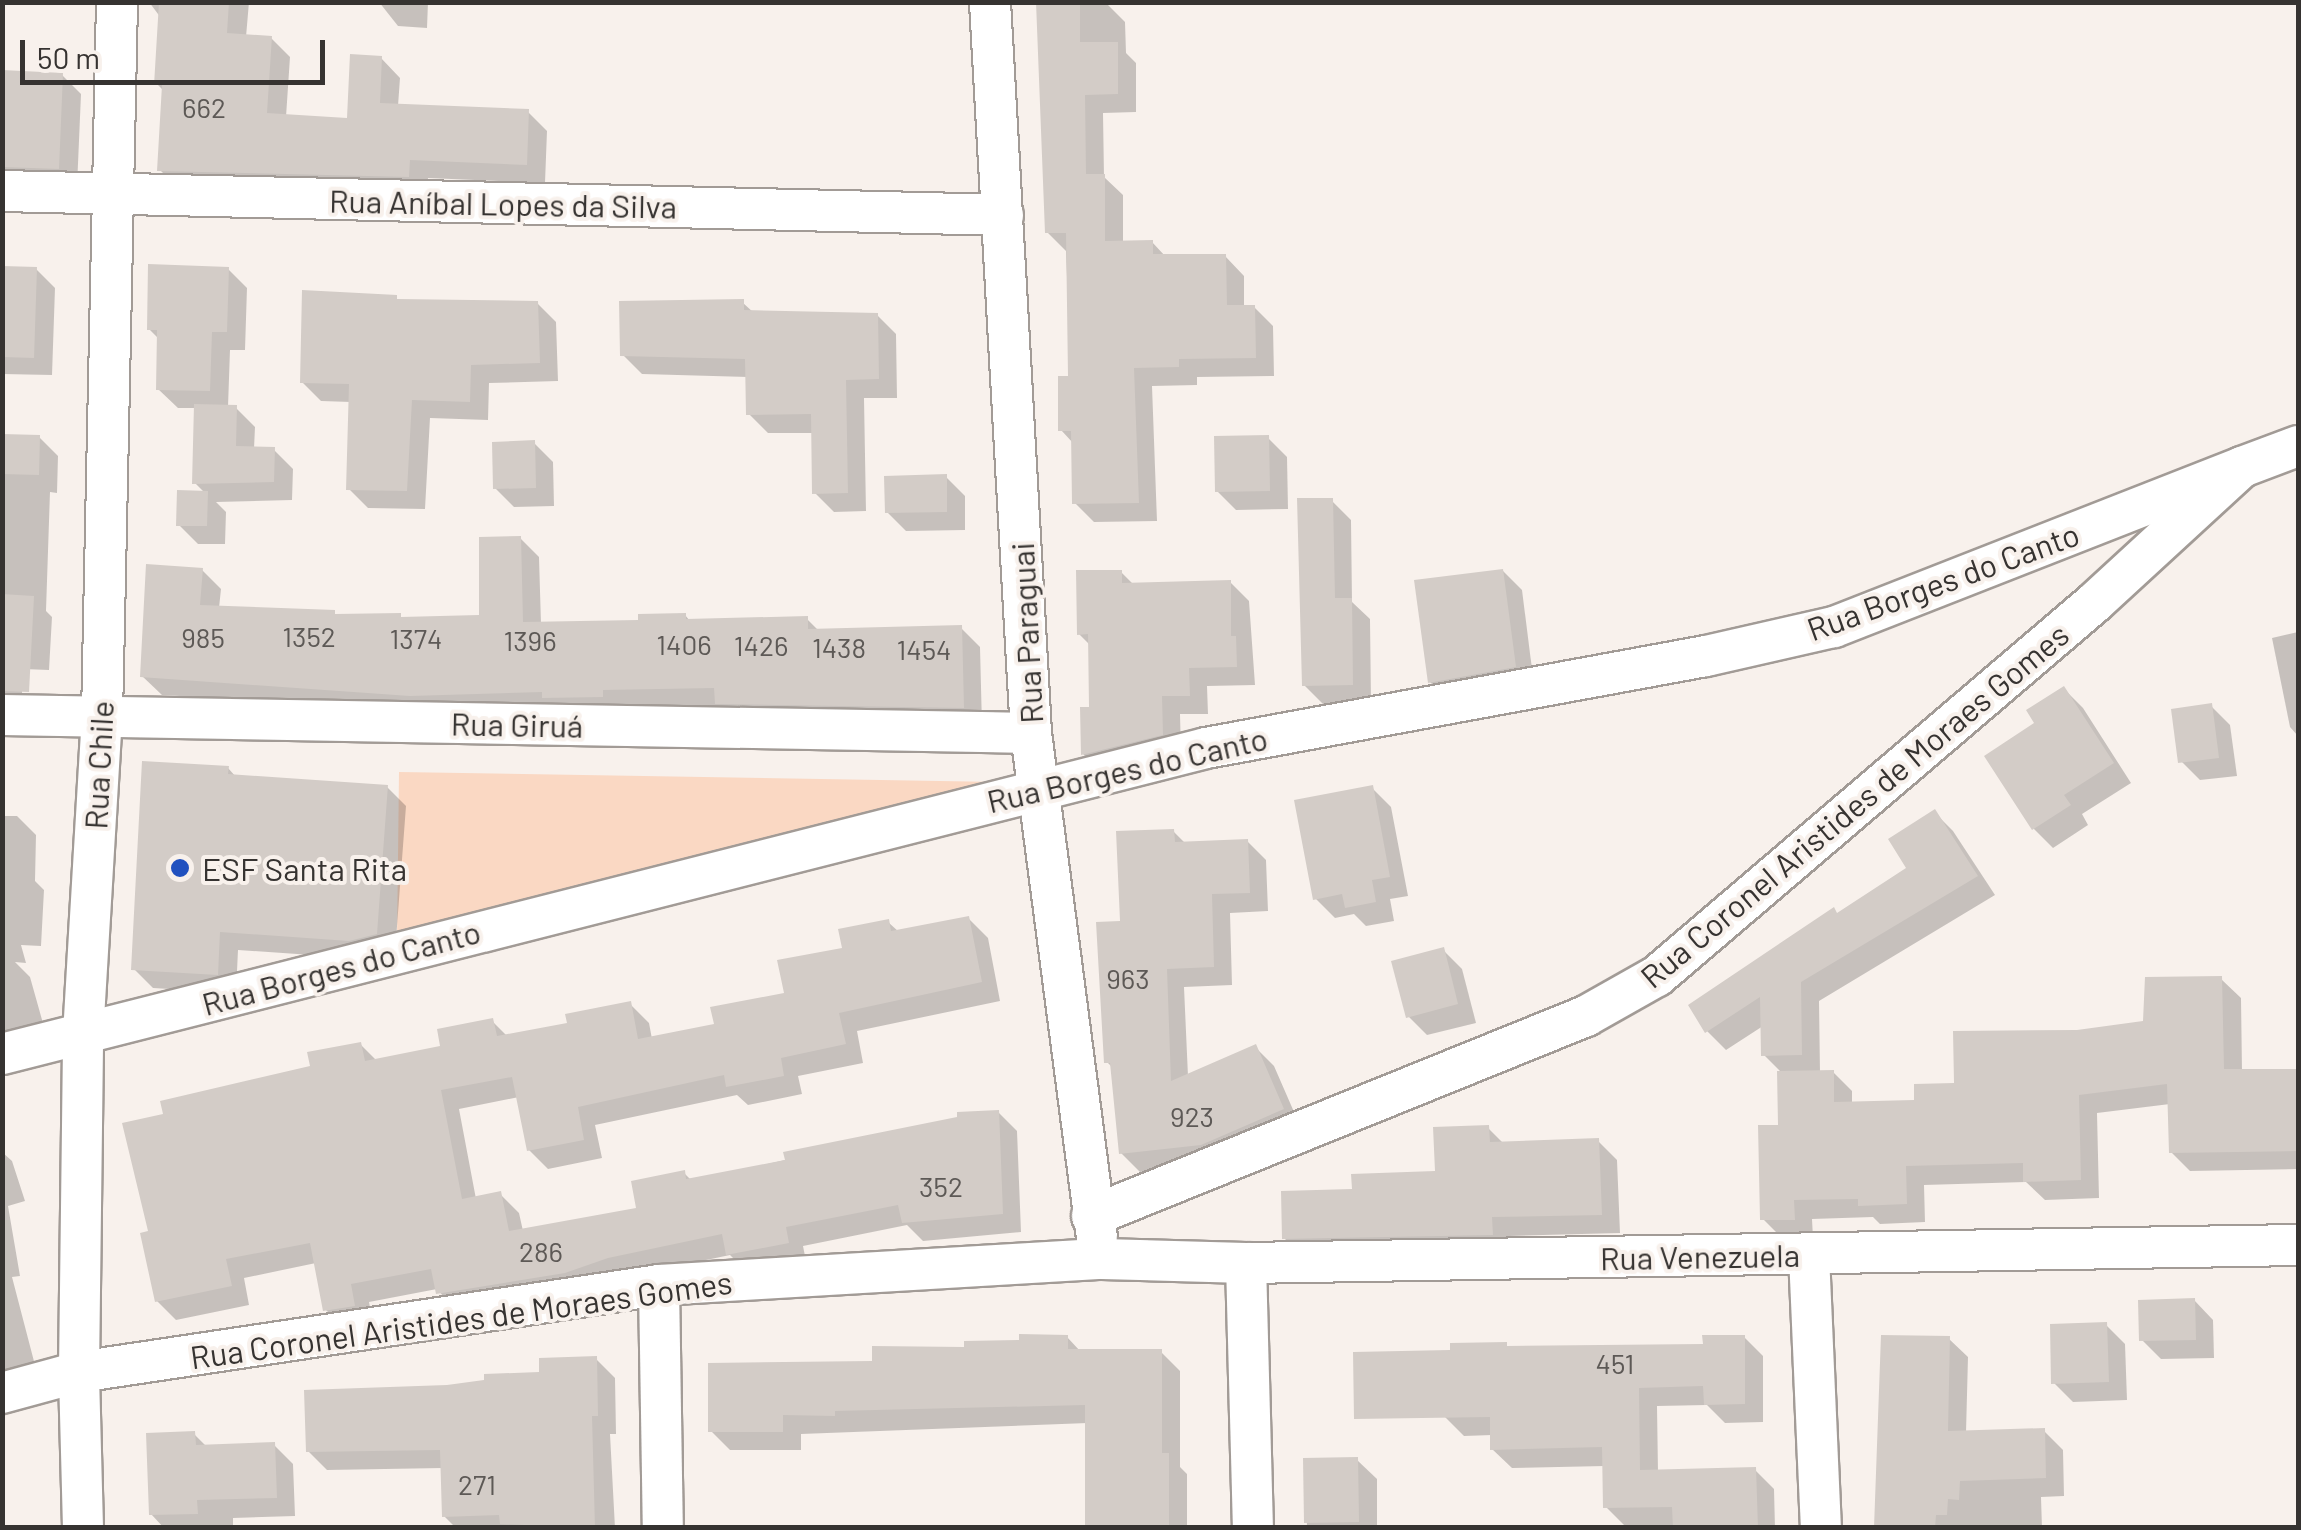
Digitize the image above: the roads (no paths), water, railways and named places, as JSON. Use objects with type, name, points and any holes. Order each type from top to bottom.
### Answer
[{"type":"street","name":"Rua Chile","points":[[83,1528],[79,1372],[83,1035],[102,718],[117,2]]},
{"type":"street","name":"Rua Paraguai","points":[[990,2],[1031,733],[1092,1216],[1102,1259]]},
{"type":"street","name":"Rua Aníbal Lopes da Silva","points":[[2,191],[1003,215]]},
{"type":"street","name":"Rua Coronel Aristides de Moraes Gomes","points":[[1092,1216],[1586,1016],[1657,976],[2094,604],[2242,467],[2298,446]]},
{"type":"street","name":"Rua Borges do Canto","points":[[2,1054],[1036,788],[1206,748],[1686,660],[1834,626],[2242,467]]},
{"type":"street","name":"Rua Giruá","points":[[2,715],[1031,733]]},
{"type":"street","name":"Rua Venezuela","points":[[1102,1259],[1246,1263],[2298,1245]]},
{"type":"street","points":[[1809,1255],[1821,1528]]},
{"type":"street","name":"Rua Coronel Aristides de Moraes Gomes","points":[[2,1392],[79,1372],[659,1285],[1102,1259]]},
{"type":"street","points":[[1246,1263],[1252,1528]]},
{"type":"street","points":[[659,1285],[663,1528]]},
{"type":"place","name":"ESF Santa Rita","points":[[180,868]]}]
